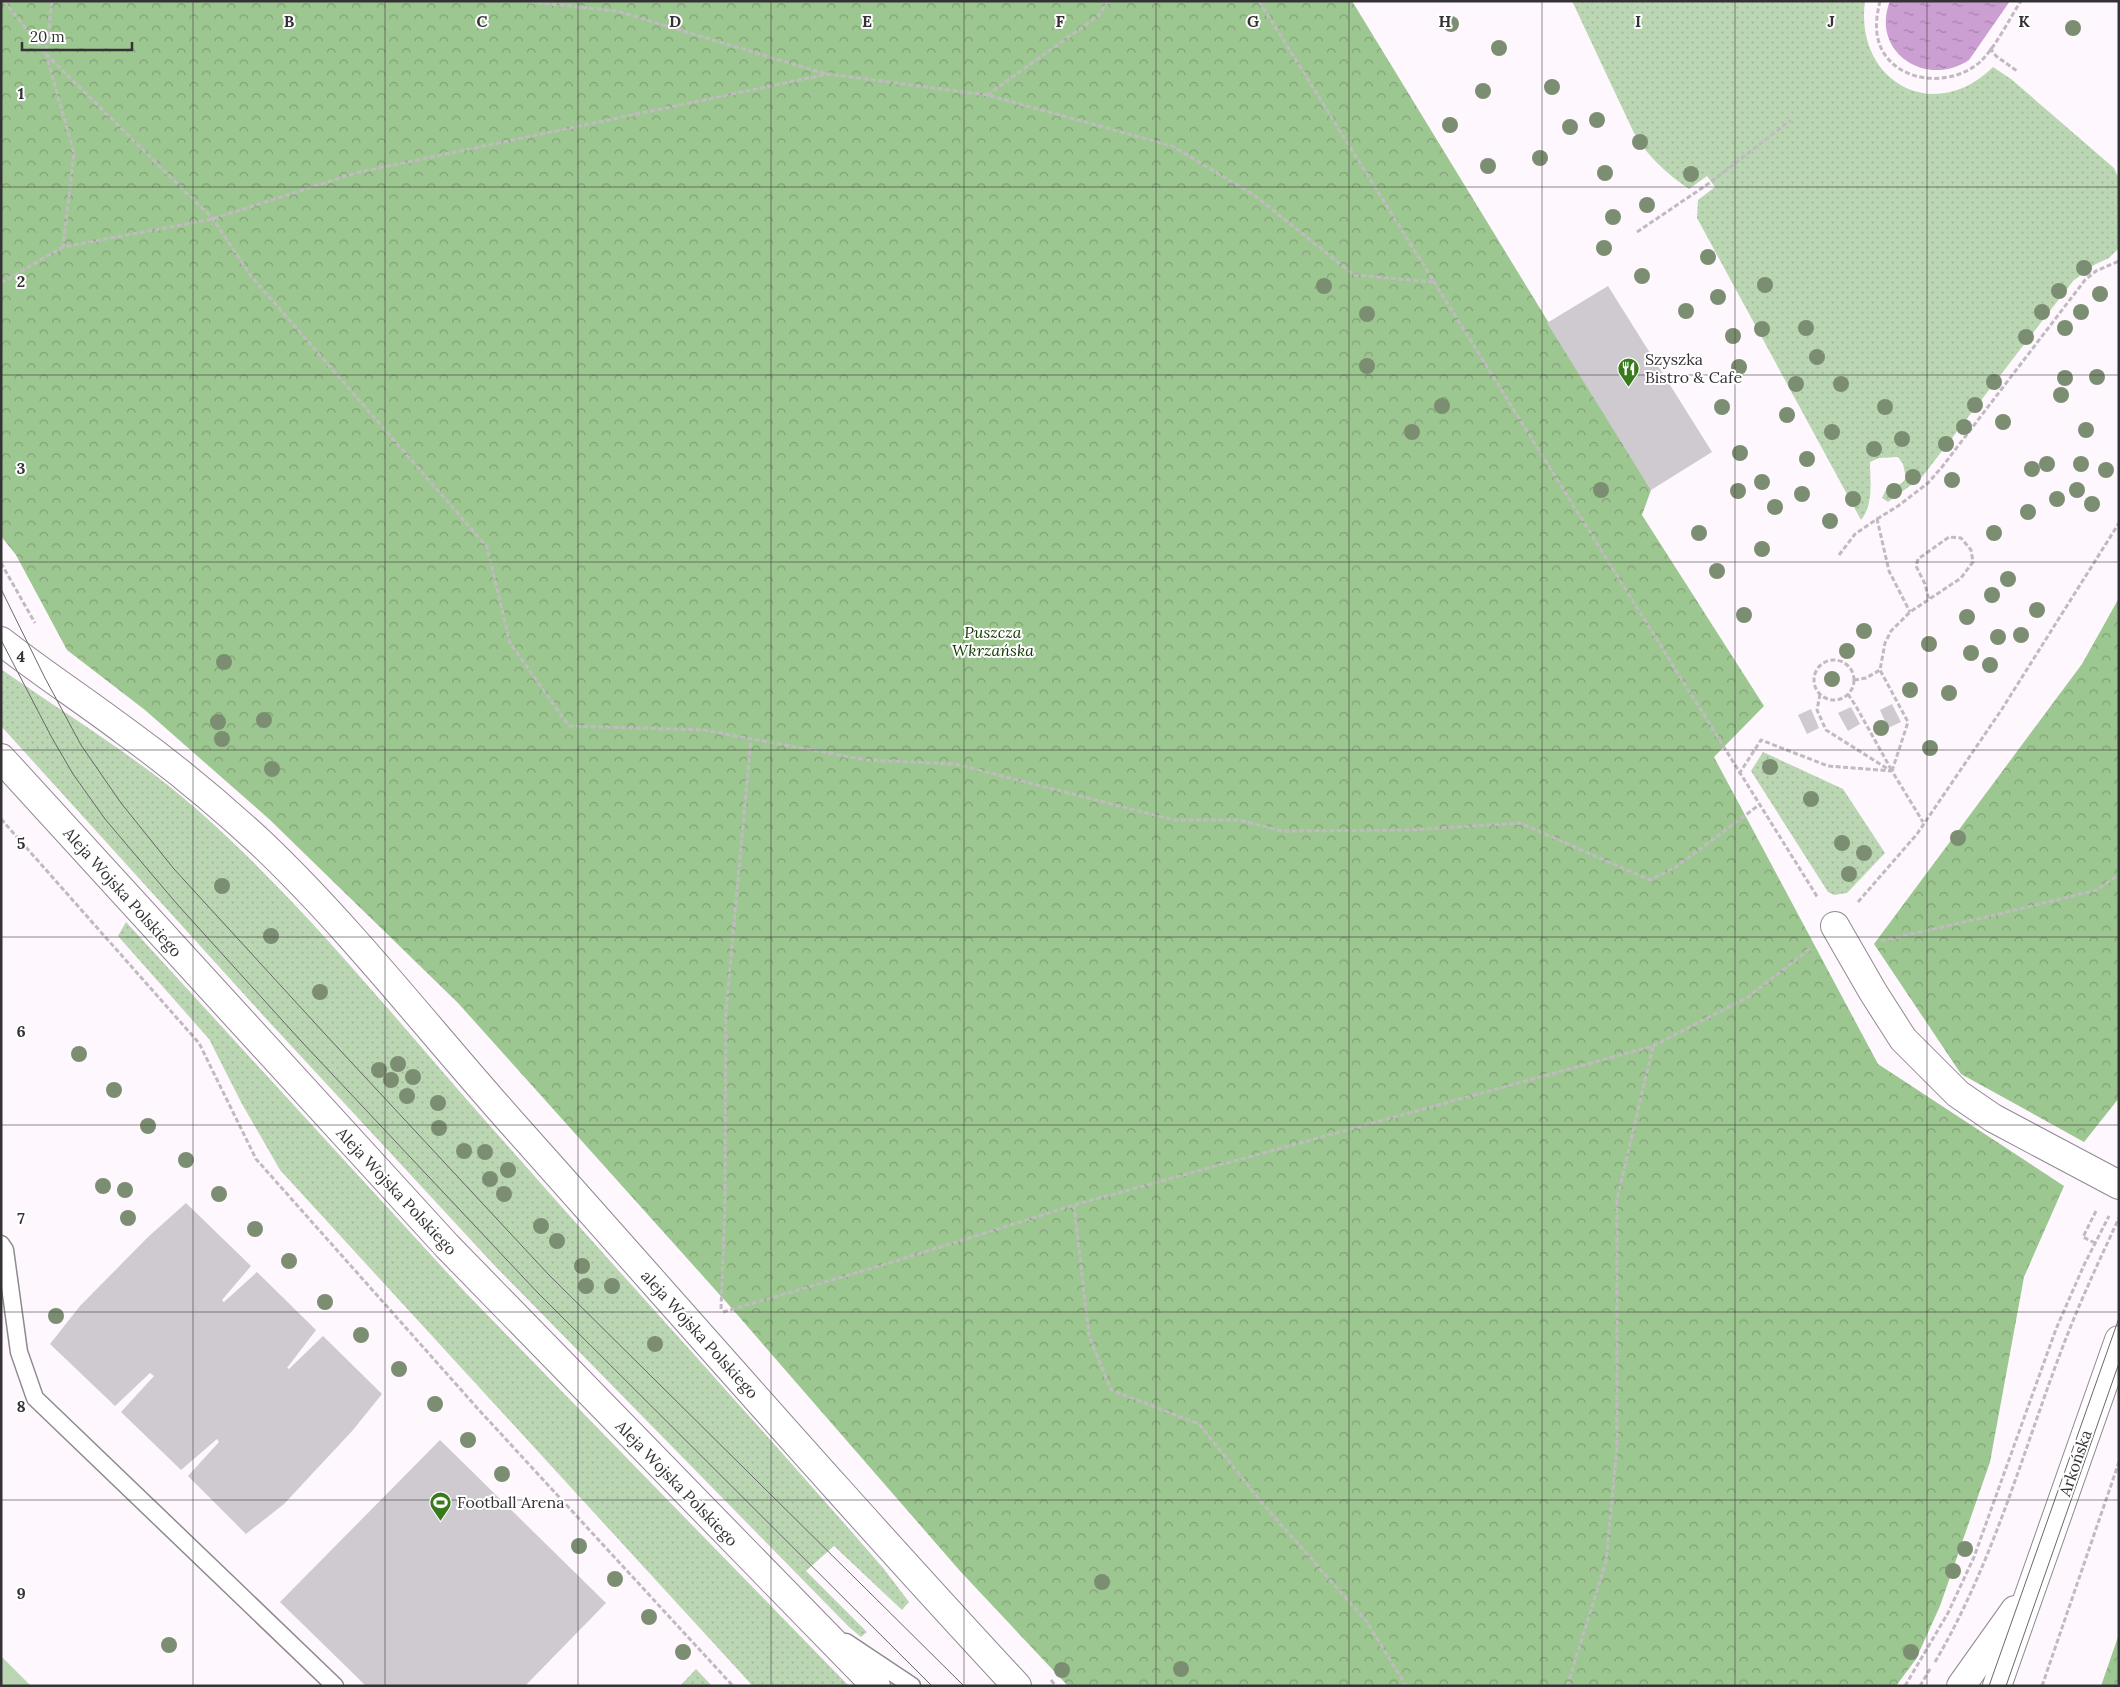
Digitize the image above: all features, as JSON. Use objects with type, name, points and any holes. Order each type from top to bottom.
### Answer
[{"type":"main road","name":"aleja Wojska Polskiego","points":[[7,648],[130,734],[237,822],[328,912],[503,1113],[892,1550],[1017,1686]]},
{"type":"main road","name":"Aleja Wojska Polskiego","points":[[1,758],[447,1246],[803,1613]]},
{"type":"main road","points":[[1835,926],[1903,1039],[1958,1094],[1993,1118],[2119,1186]]},
{"type":"main road","name":"Arkońska","points":[[1997,1686],[2119,1340]]},
{"type":"main road","name":"Arkońska","points":[[1961,1686],[2032,1586]]},
{"type":"main road","points":[[803,1613],[876,1686]]},
{"type":"lane","points":[[1,1244],[5,1250],[19,1352],[35,1398],[335,1686]]},
{"type":"lane","points":[[1989,1686],[2016,1609]]},
{"type":"lane","points":[[803,1613],[912,1686]]},
{"type":"path","points":[[4,1],[46,54],[213,219],[252,276],[487,547],[510,643],[569,726],[704,730],[866,760],[955,764],[1174,820],[1239,820],[1282,831],[1409,830],[1520,823],[1650,880],[1676,867],[1759,805]]},
{"type":"path","points":[[52,1],[46,54],[74,153],[63,247]]},
{"type":"path","points":[[522,1],[617,11],[828,74],[987,95],[1172,146],[1254,195],[1354,275],[1433,282]]},
{"type":"path","points":[[987,95],[1098,16],[1108,1]]},
{"type":"path","points":[[1259,1],[1835,926],[1864,944],[2096,890],[2119,874]]},
{"type":"path","points":[[1880,1],[1876,18],[1877,34],[1883,51],[1900,69],[1914,75],[1941,79],[1954,77],[1980,62],[2021,1]]},
{"type":"path","points":[[1990,48],[1996,56],[2017,71]]},
{"type":"path","points":[[1,283],[63,247],[213,219],[355,173],[828,74]]},
{"type":"path","points":[[1637,232],[1711,182],[1791,120]]},
{"type":"path","points":[[1839,555],[1855,534],[1898,506],[1928,483],[2085,280],[2096,271],[2119,261]]},
{"type":"path","points":[[1877,519],[1889,571],[1910,612]]},
{"type":"path","points":[[751,738],[726,1011],[725,1202],[721,1313],[884,1265],[1074,1205],[1653,1046],[1748,997],[1822,939],[1893,862],[2002,709],[2119,523]]},
{"type":"path","points":[[1892,771],[1908,722],[1880,670],[1885,643],[1891,631],[1910,612],[1929,600],[1961,578],[1973,562],[1971,550],[1961,538],[1949,537],[1918,559],[1916,566],[1925,584],[1929,600]]},
{"type":"path","points":[[1826,662],[1841,662],[1848,666],[1854,680],[1848,694],[1834,701],[1820,694],[1814,680],[1820,666],[1826,662]]},
{"type":"path","points":[[1854,680],[1866,678],[1880,670]]},
{"type":"path","points":[[1820,694],[1817,710],[1826,730],[1892,771]]},
{"type":"path","points":[[1848,694],[1923,822]]},
{"type":"path","points":[[1739,774],[1761,740],[1828,766],[1892,771]]},
{"type":"path","points":[[1,819],[199,1043],[256,1159],[479,1410],[731,1685]]},
{"type":"path","points":[[1567,1686],[1606,1562],[1617,1448],[1617,1200],[1653,1046]]},
{"type":"path","points":[[1074,1205],[1089,1336],[1111,1390],[1199,1424],[1263,1504],[1367,1622],[1406,1686]]},
{"type":"path","points":[[2095,1243],[2082,1237],[2096,1210]]},
{"type":"path","points":[[1920,1686],[1957,1623],[1983,1569],[2061,1351],[2119,1218]]},
{"type":"path","points":[[1904,1686],[1948,1613],[1974,1557],[2045,1359],[2062,1316],[2100,1234]]},
{"type":"path","points":[[2042,1686],[2119,1462]]},
{"type":"green space","name":"Puszcza Wkrzańska","points":[[1,1],[1352,1],[1651,490],[1642,515],[1764,706],[1714,757],[1878,1064],[2064,1186],[2024,1277],[1990,1462],[1940,1606],[1916,1659],[1896,1686],[1068,1686],[960,1571],[728,1304],[458,1003],[269,819],[145,710],[67,650],[16,555],[1,536]]},
{"type":"green space","points":[[1572,1],[1865,1],[1865,29],[1872,53],[1885,73],[1903,86],[1924,93],[1947,93],[1970,84],[1993,67],[2011,79],[2114,168],[2119,179],[2119,248],[2109,258],[2094,265],[2073,281],[1922,477],[1888,502],[1882,498],[1885,491],[1902,483],[1906,478],[1903,464],[1898,457],[1879,458],[1870,462],[1870,500],[1861,520],[1697,218],[1698,200],[1715,187],[1707,176],[1689,189],[1665,171],[1645,150],[1634,133]]},
{"type":"green space","points":[[2119,598],[2119,1098],[2084,1142],[1961,1074],[1874,944],[2082,664]]},
{"type":"green space","points":[[1,669],[147,769],[193,806],[272,881],[347,962],[884,1569],[909,1602],[902,1610],[834,1546],[806,1571],[867,1632],[861,1637],[849,1627],[495,1266],[271,1024],[1,726]]},
{"type":"green space","points":[[1763,752],[1843,789],[1885,853],[1847,893],[1834,895],[1828,892],[1751,771]]},
{"type":"green space","points":[[126,922],[465,1292],[849,1686],[753,1686],[751,1684],[280,1170],[242,1104],[209,1039],[118,936]]},
{"type":"green space","points":[[2119,1634],[2119,1686],[2101,1686]]},
{"type":"green space","points":[[1,1656],[31,1686],[1,1686]]},
{"type":"green space","points":[[696,1669],[712,1686],[680,1686]]},
{"type":"water","points":[[1890,1],[2010,1],[1969,60],[1952,68],[1935,70],[1919,67],[1906,60],[1895,49],[1888,35],[1886,19]]},
{"type":"building","name":"Szyszka Bistro & Cafe","points":[[1608,286],[1712,452],[1651,490],[1547,323]]},
{"type":"building","points":[[1892,704],[1901,722],[1888,728],[1880,710]]},
{"type":"building","points":[[1851,707],[1860,724],[1848,731],[1838,713]]},
{"type":"building","points":[[1811,709],[1819,728],[1807,734],[1798,715]]},
{"type":"building","points":[[186,1203],[251,1266],[222,1300],[224,1302],[257,1272],[316,1330],[287,1368],[289,1369],[323,1336],[382,1394],[353,1430],[284,1504],[246,1534],[188,1476],[219,1442],[217,1439],[181,1470],[121,1412],[154,1376],[150,1373],[115,1406],[50,1344],[80,1306],[148,1237]]},
{"type":"building","name":"Football Arena","points":[[440,1440],[606,1603],[525,1686],[366,1686],[280,1602]]},
{"type":"tram line","points":[[1,589],[81,745],[121,803],[174,869],[549,1275],[964,1686]]},
{"type":"tram line","points":[[1,640],[73,774],[105,819],[177,904],[301,1041],[538,1293],[932,1686]]},
{"type":"tram line","points":[[1989,1686],[2119,1318]]},
{"type":"tram line","points":[[2006,1686],[2119,1363]]},
{"type":"place","name":"Szyszka Bistro & Cafe","points":[[1629,387]]},
{"type":"place","name":"Football Arena","points":[[441,1521]]}]
